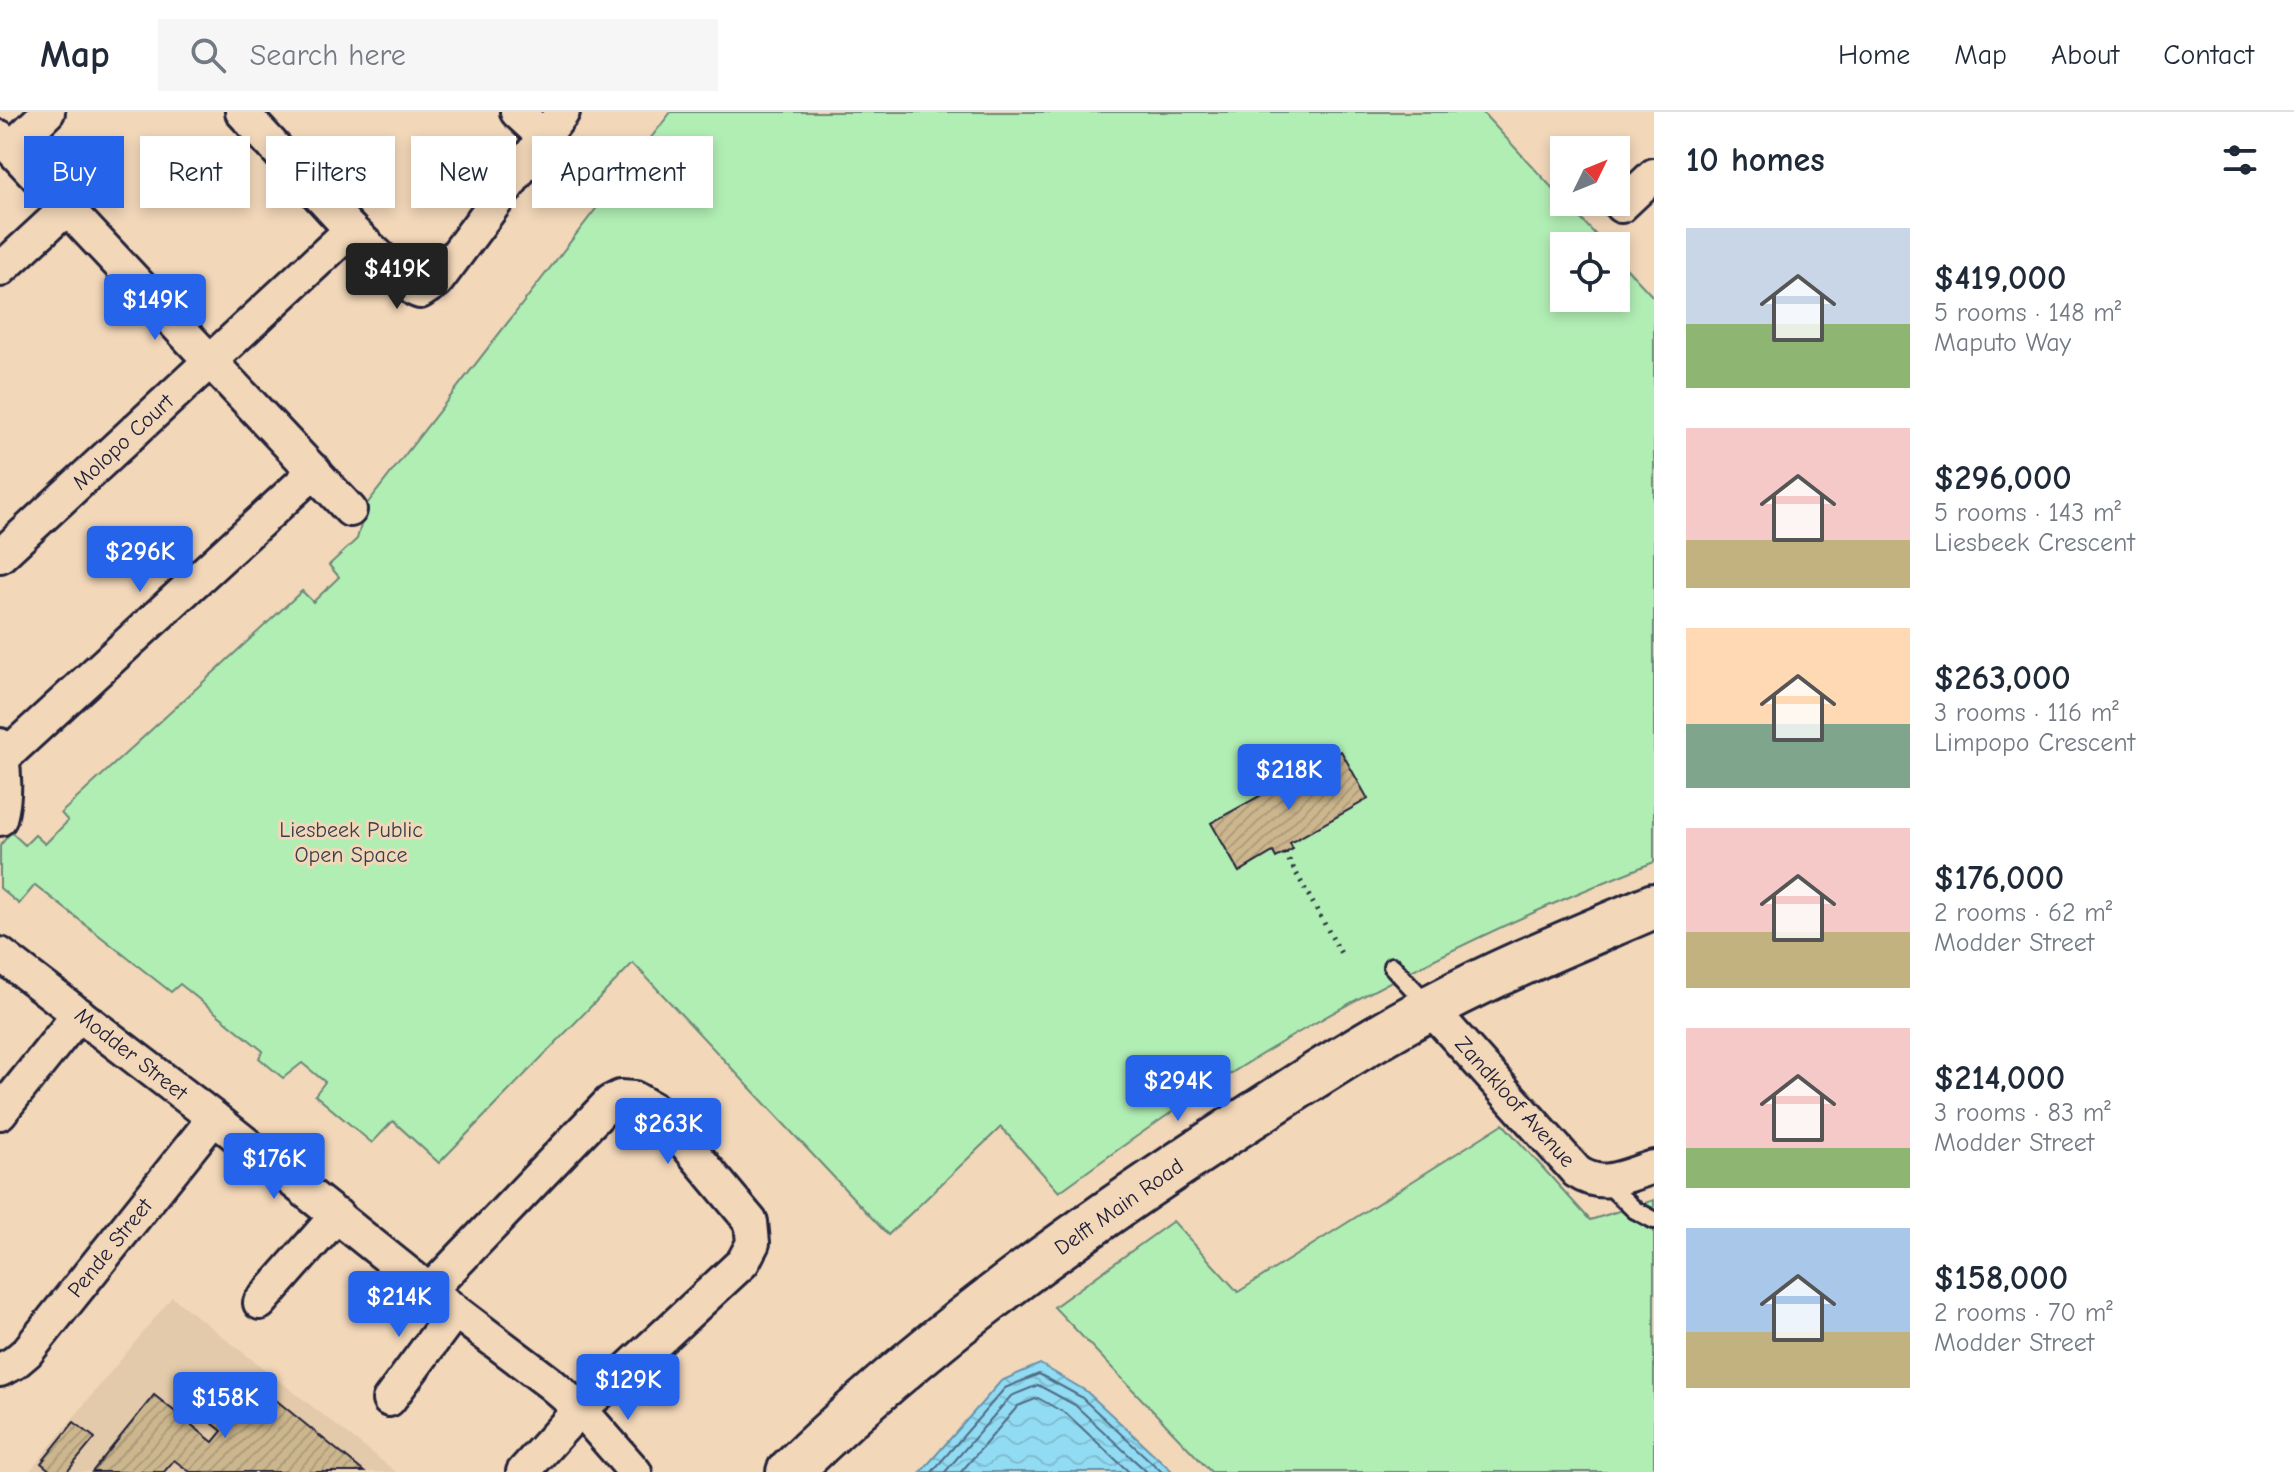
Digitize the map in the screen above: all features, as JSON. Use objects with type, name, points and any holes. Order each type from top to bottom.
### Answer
[{"type":"street","points":[[24,162],[5,142],[48,112]]},
{"type":"street","points":[[242,112],[351,230],[415,290],[425,290],[437,281],[554,125],[517,112]]},
{"type":"street","points":[[1630,198],[1654,175]]},
{"type":"street","points":[[0,270],[67,208],[350,510]]},
{"type":"street","name":"Molopo Court","points":[[0,556],[351,230]]},
{"type":"street","points":[[0,819],[5,802],[1,752],[315,471]]},
{"type":"street","name":"Delft Main Road","points":[[789,1472],[848,1414],[952,1327],[1131,1195],[1276,1101],[1430,1008],[1549,951],[1654,906]]},
{"type":"street","name":"Modder Street","points":[[0,954],[550,1383],[580,1409],[635,1472]]},
{"type":"street","name":"Zandkloof Avenue","points":[[1430,1008],[1577,1172],[1595,1181],[1605,1182]]},
{"type":"street","points":[[0,1113],[79,1014]]},
{"type":"street","points":[[430,1290],[610,1102],[620,1097],[634,1098],[660,1113],[751,1222],[753,1243],[743,1262],[580,1409],[523,1472]]},
{"type":"street","name":"Pende Street","points":[[0,1370],[27,1352],[214,1118]]},
{"type":"street","points":[[1605,1182],[1654,1167]]},
{"type":"street","points":[[260,1303],[337,1215]]},
{"type":"street","points":[[389,1400],[455,1311]]},
{"type":"lane","points":[[1392,966],[1430,1008]]},
{"type":"lane","points":[[1605,1182],[1635,1210],[1654,1220]]},
{"type":"path","points":[[1285,853],[1343,957]]},
{"type":"shaded area","points":[[172,1297],[396,1472],[29,1472]]},
{"type":"green space","name":"Liesbeek Public Open Space","points":[[671,112],[1482,112],[1550,185],[1550,216],[1578,216],[1593,232],[1550,232],[1550,312],[1630,312],[1630,272],[1654,298],[1654,862],[1478,938],[1350,1003],[1212,1085],[1059,1192],[1001,1127],[888,1235],[633,963],[439,1163],[393,1121],[372,1143],[315,1095],[325,1082],[302,1063],[283,1078],[259,1058],[263,1051],[180,984],[171,992],[35,885],[19,904],[0,888],[0,846],[11,832],[25,845],[35,835],[45,844],[68,821],[61,813],[302,591],[313,602],[339,577],[329,565],[357,539],[367,504],[597,208],[713,208],[713,136],[652,136]]},
{"type":"green space","points":[[1503,1124],[1590,1220],[1654,1200],[1654,1472],[1211,1472],[1054,1307],[1173,1221],[1238,1292]]},
{"type":"water","points":[[1040,1364],[1086,1391],[1173,1472],[921,1472],[1001,1381]]},
{"type":"building","points":[[1341,751],[1368,799],[1290,843],[1293,849],[1276,858],[1273,852],[1239,872],[1211,823]]},
{"type":"building","points":[[244,1374],[364,1472],[190,1472],[174,1460],[164,1472],[92,1472],[154,1395],[213,1442],[222,1431],[207,1419]]},
{"type":"building","points":[[74,1422],[95,1438],[67,1472],[52,1472],[41,1463]]}]
